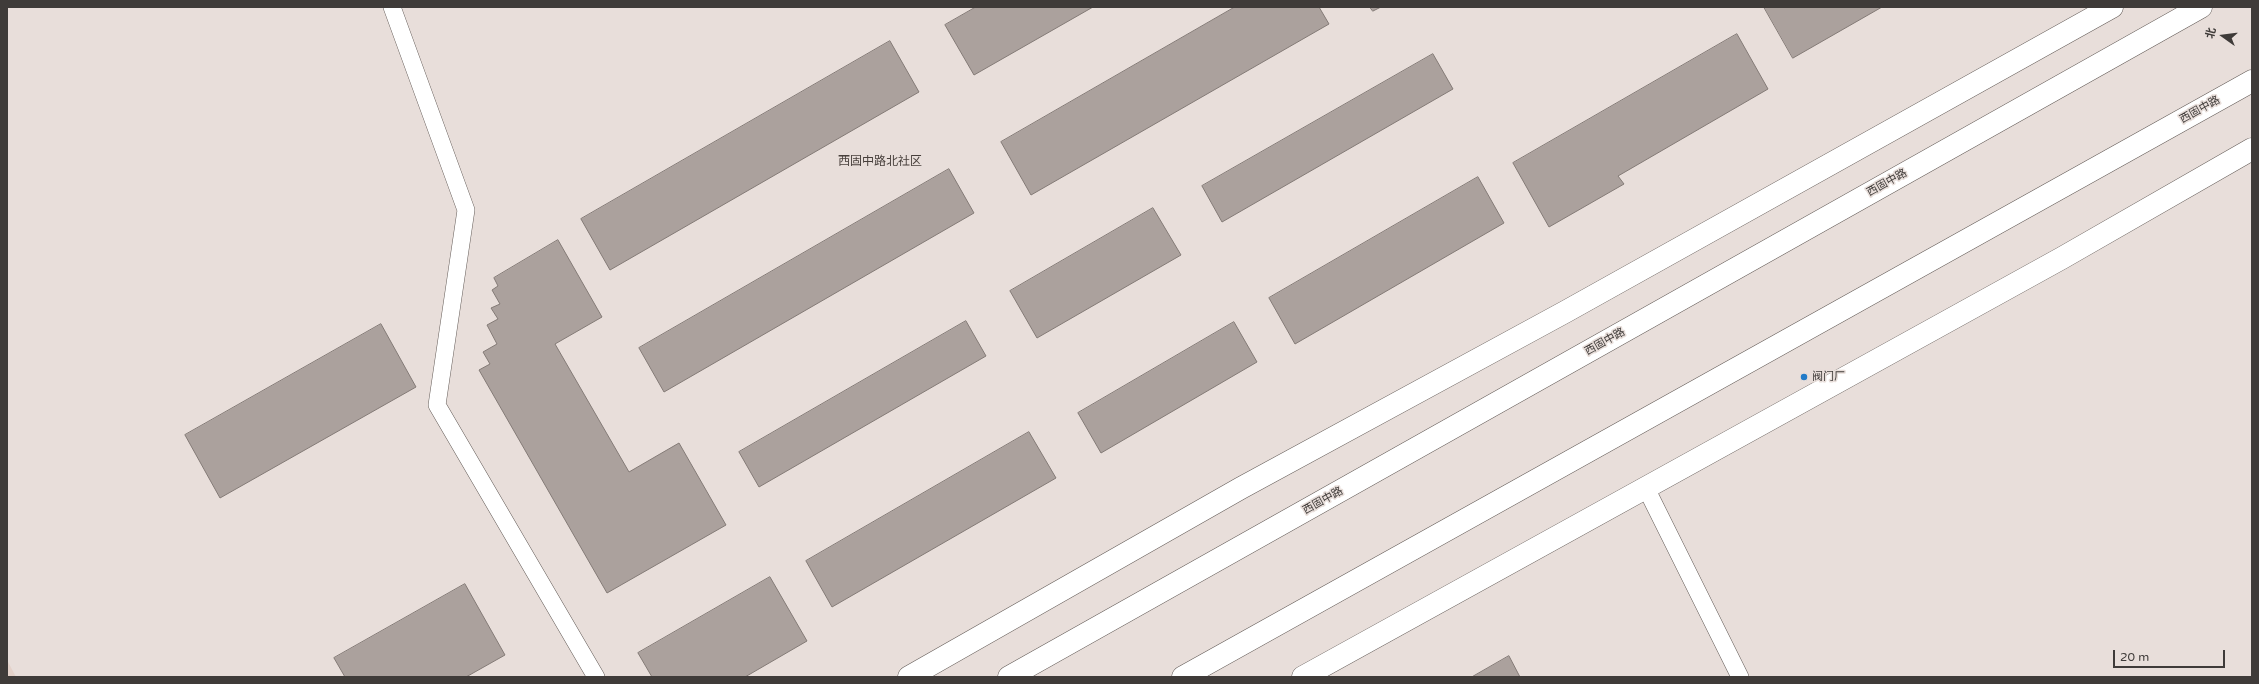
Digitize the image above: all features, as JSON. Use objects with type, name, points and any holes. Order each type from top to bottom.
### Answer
[{"type":"main road","points":[[910,677],[1241,488],[1572,308],[2112,7]]},
{"type":"main road","name":"西固中路","points":[[1009,677],[2201,7]]},
{"type":"main road","name":"西固中路","points":[[1183,677],[2252,81]]},
{"type":"main road","points":[[1303,677],[2062,258],[2252,149]]},
{"type":"lane","points":[[392,7],[466,210],[437,405],[596,677]]},
{"type":"lane","points":[[1646,488],[1740,677]]},
{"type":"shaded area","points":[[7,660],[16,677],[7,677]]},
{"type":"building","points":[[976,7],[1093,7],[974,75],[945,25]]},
{"type":"building","points":[[1235,7],[1319,7],[1329,24],[1031,195],[1001,142]]},
{"type":"building","points":[[1370,7],[1381,7],[1373,11]]},
{"type":"building","points":[[1764,7],[1882,7],[1793,58]]},
{"type":"building","points":[[1737,34],[1768,89],[1618,176],[1624,184],[1549,227],[1513,163]]},
{"type":"building","points":[[890,41],[919,92],[610,270],[581,219]]},
{"type":"building","points":[[1433,54],[1453,89],[1222,222],[1202,186]]},
{"type":"building","points":[[949,169],[974,213],[664,392],[639,348]]},
{"type":"building","points":[[1478,177],[1504,223],[1295,344],[1269,298]]},
{"type":"building","points":[[1153,208],[1181,255],[1037,338],[1010,291]]},
{"type":"building","points":[[558,240],[602,317],[555,344],[629,472],[679,443],[726,525],[607,593],[479,370],[490,364],[483,352],[497,344],[487,325],[498,319],[491,308],[500,304],[492,290],[498,286],[494,278]]},
{"type":"building","points":[[966,321],[986,356],[759,487],[739,452]]},
{"type":"building","points":[[1234,322],[1257,362],[1101,453],[1078,413]]},
{"type":"building","points":[[381,324],[416,387],[220,498],[185,435]]},
{"type":"building","points":[[1029,432],[1056,478],[832,607],[806,561]]},
{"type":"building","points":[[770,577],[807,641],[745,677],[652,677],[638,653]]},
{"type":"building","points":[[465,584],[505,655],[466,677],[345,677],[334,658]]},
{"type":"building","points":[[1509,656],[1520,677],[1472,677]]},
{"type":"place","name":"阀门厂","points":[[1804,377]]},
{"type":"district","name":"西固中路北社区","points":[[880,162]]}]
